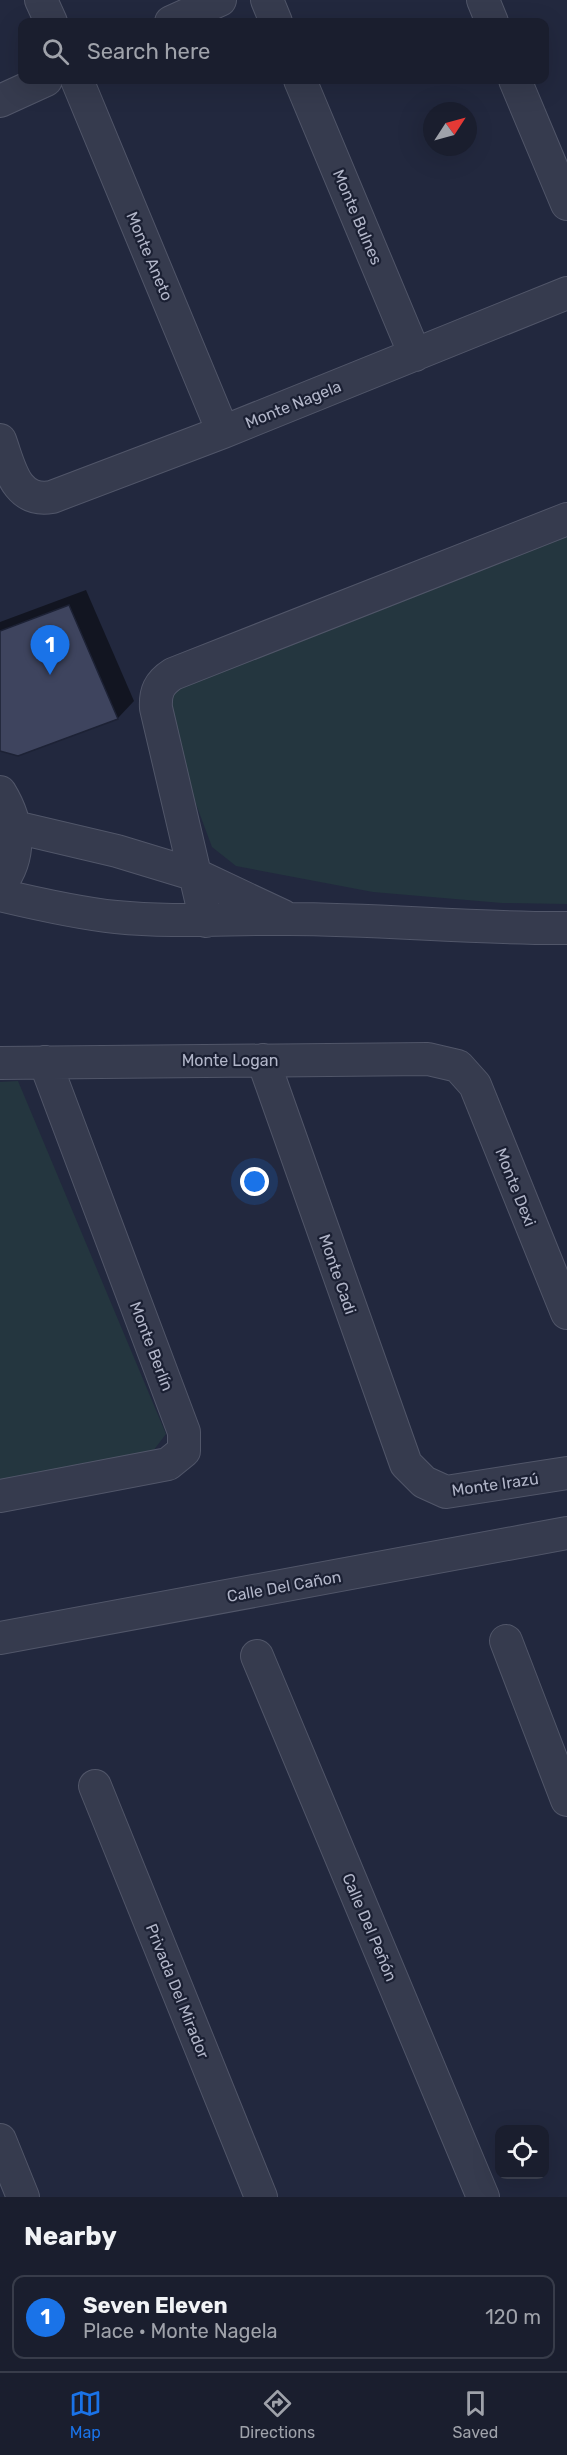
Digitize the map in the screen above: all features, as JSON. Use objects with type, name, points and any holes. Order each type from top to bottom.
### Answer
[{"type":"street","points":[[41,0],[49,18]]},
{"type":"street","points":[[180,18],[220,0]]},
{"type":"street","points":[[267,0],[274,18]]},
{"type":"street","points":[[483,0],[490,18]]},
{"type":"street","points":[[0,101],[37,84]]},
{"type":"street","name":"Monte Aneto","points":[[79,84],[223,432]]},
{"type":"street","name":"Monte Bulnes","points":[[302,84],[415,355]]},
{"type":"street","points":[[517,84],[567,204]]},
{"type":"street","name":"Monte Nagela","points":[[0,440],[19,486],[34,497],[52,497],[223,432],[567,293]]},
{"type":"street","points":[[206,921],[156,708],[155,696],[164,680],[173,674],[567,519]]},
{"type":"street","points":[[0,792],[9,807],[15,827],[16,851],[8,874],[0,885]]},
{"type":"street","points":[[15,827],[117,851],[196,875],[289,919]]},
{"type":"street","points":[[0,895],[54,908],[116,917],[206,921],[289,919],[507,929],[567,928]]},
{"type":"street","name":"Monte Logan","points":[[0,1063],[428,1059],[459,1066]]},
{"type":"street","name":"Monte Cadi","points":[[263,1060],[406,1464],[424,1482]]},
{"type":"street","name":"Monte Berlín","points":[[0,1496],[168,1464],[184,1451],[184,1432],[45,1062]]},
{"type":"street","name":"Monte Dexi","points":[[459,1066],[475,1085],[567,1313]]},
{"type":"street","name":"Monte Irazú","points":[[424,1482],[446,1492],[567,1473]]},
{"type":"street","name":"Calle Del Cañon","points":[[0,1638],[567,1533]]},
{"type":"street","points":[[506,1641],[567,1800]]},
{"type":"street","name":"Calle Del Peñón","points":[[257,1656],[483,2197]]},
{"type":"street","name":"Privada Del Mirador","points":[[96,1786],[261,2197]]},
{"type":"street","points":[[0,2140],[23,2197]]},
{"type":"shaded area","points":[[567,533],[567,904],[502,903],[373,892],[236,866],[212,847],[164,718],[178,686]]},
{"type":"shaded area","points":[[18,1081],[166,1434],[150,1455],[0,1483],[0,1082]]},
{"type":"building","points":[[69,605],[118,719],[18,756],[0,751],[0,631]]},
{"type":"place","name":"Seven Eleven","points":[[50,675]]}]
